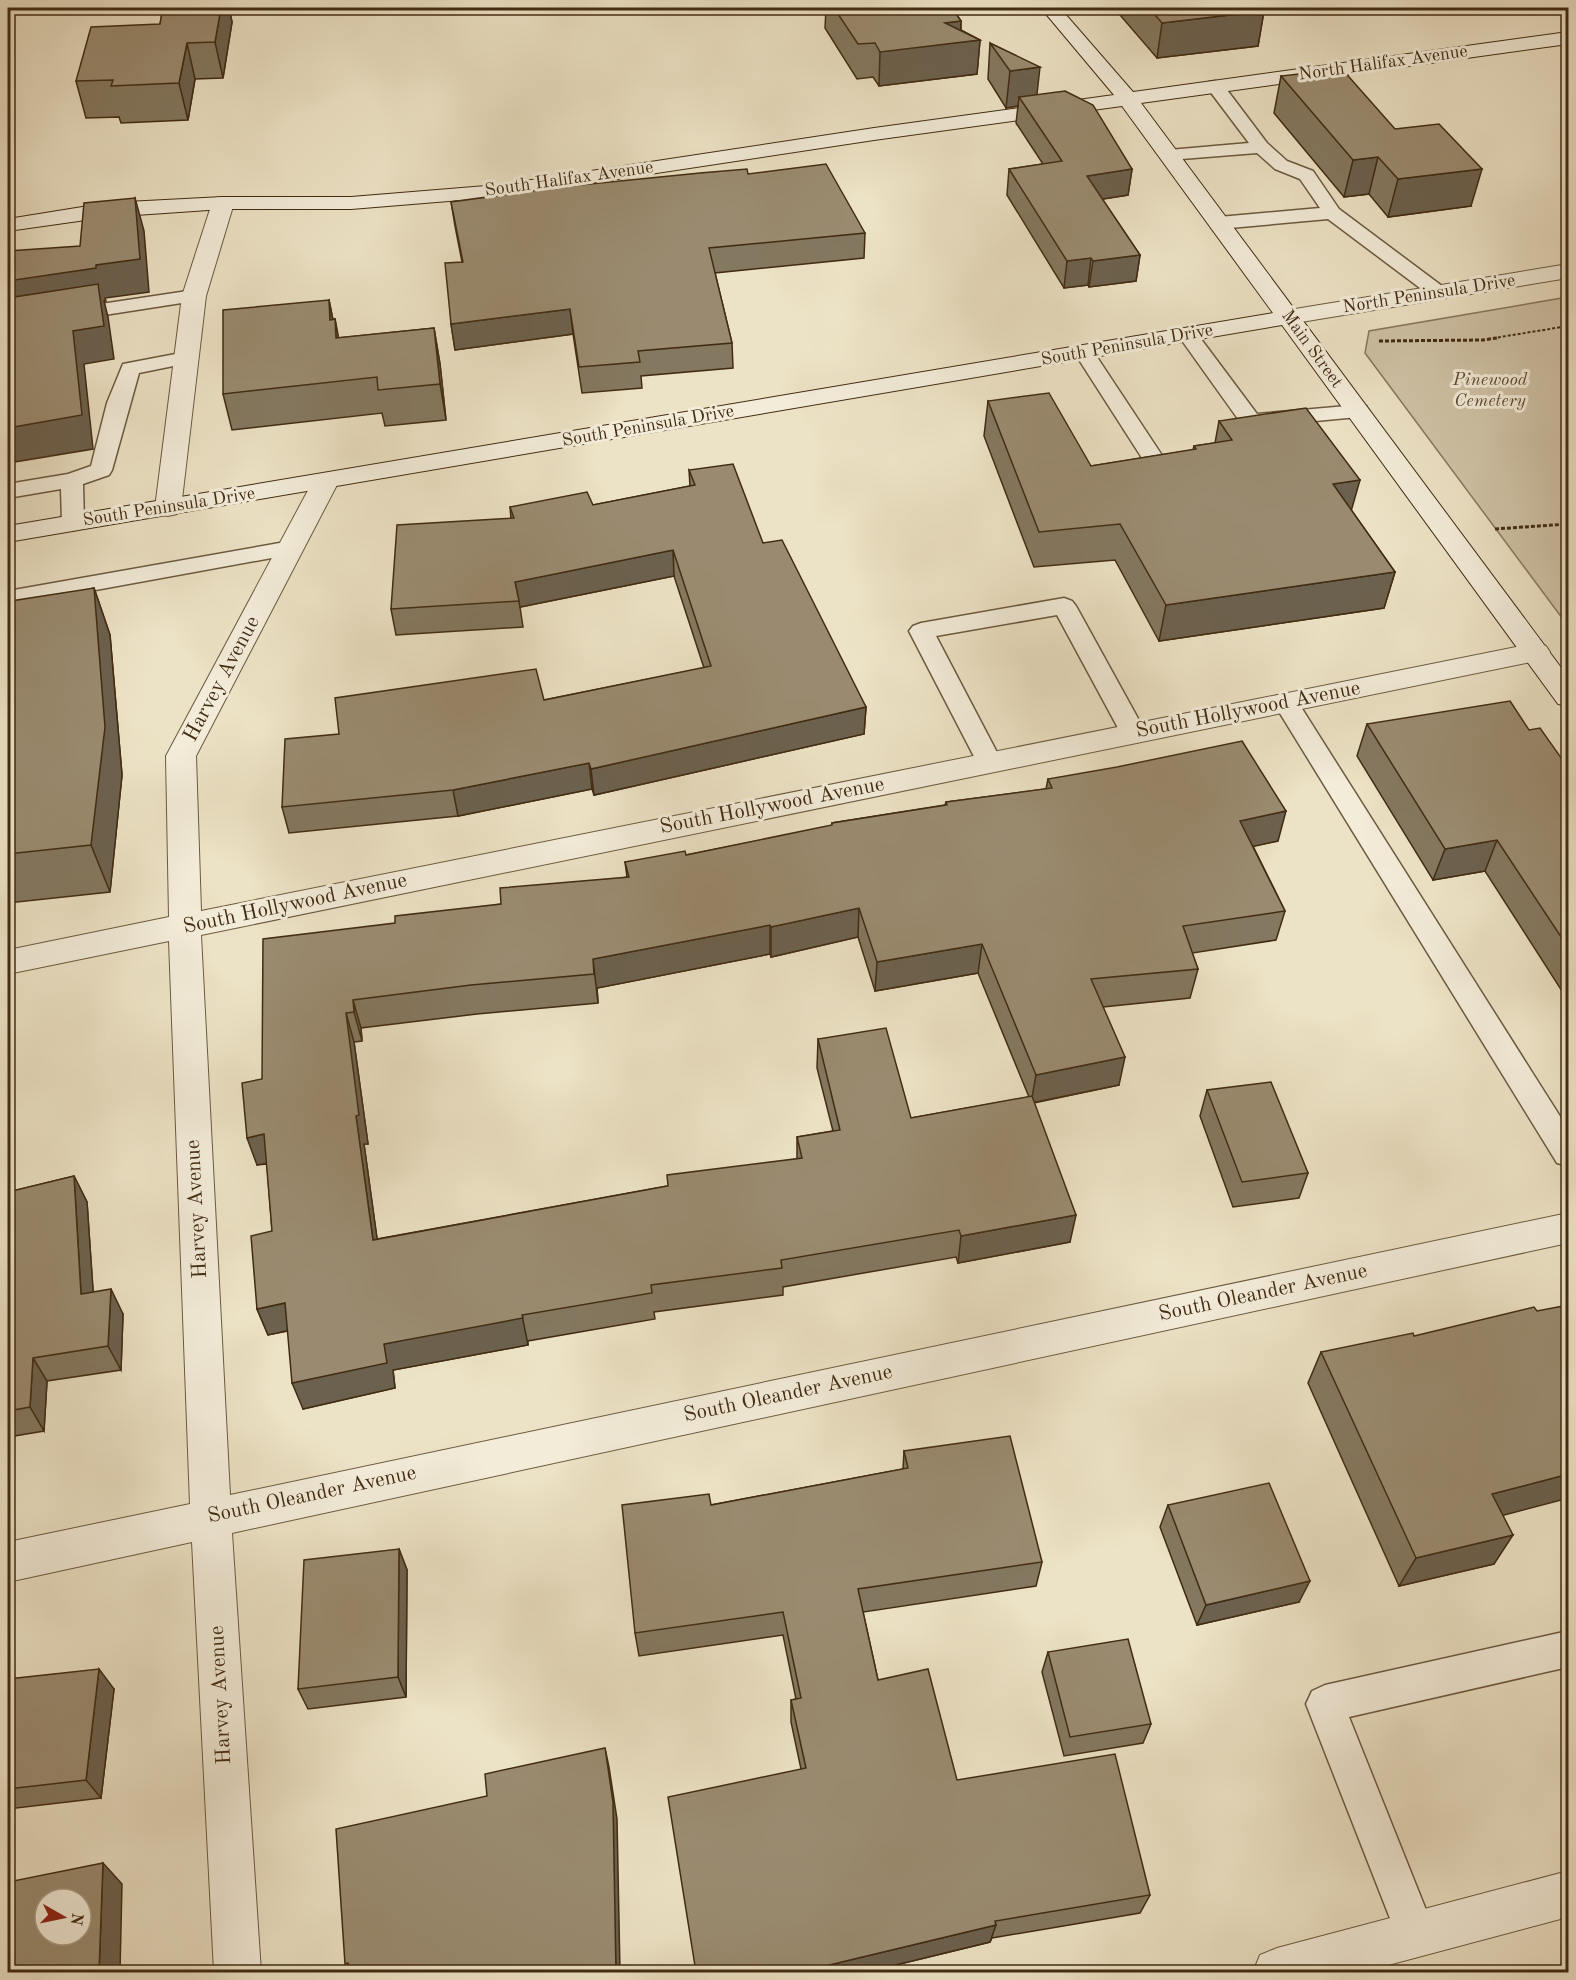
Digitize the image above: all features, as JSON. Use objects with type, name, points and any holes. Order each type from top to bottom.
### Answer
[{"type":"street","name":"Main Street","points":[[1050,8],[1127,98],[1569,696]]},
{"type":"street","name":"North Halifax Avenue","points":[[1127,98],[1569,38]]},
{"type":"street","name":"South Halifax Avenue","points":[[8,225],[107,210],[223,203],[351,203],[498,190],[1127,98]]},
{"type":"street","points":[[168,508],[194,296],[223,203]]},
{"type":"street","name":"North Peninsula Drive","points":[[1289,317],[1569,271]]},
{"type":"street","name":"South Peninsula Drive","points":[[8,534],[1289,317]]},
{"type":"street","name":"Harvey Avenue","points":[[237,1972],[211,1517],[185,927],[181,756],[326,481]]},
{"type":"street","name":"South Hollywood Avenue","points":[[8,962],[1536,652]]},
{"type":"street","name":"South Oleander Avenue","points":[[8,1562],[1569,1227]]},
{"type":"street","points":[[1277,1972],[1569,1894]]},
{"type":"lane","points":[[1215,86],[1261,147],[1281,165],[1307,175],[1332,213],[1439,293]]},
{"type":"lane","points":[[1169,154],[1261,147]]},
{"type":"lane","points":[[1219,223],[1332,213]]},
{"type":"lane","points":[[8,324],[194,296]]},
{"type":"lane","points":[[1188,335],[1251,421],[1358,411]]},
{"type":"lane","points":[[1084,352],[1162,472]]},
{"type":"lane","points":[[8,491],[72,480],[101,471],[118,403],[130,368],[186,358]]},
{"type":"lane","points":[[72,480],[72,523]]},
{"type":"lane","points":[[8,599],[291,548]]},
{"type":"lane","points":[[989,762],[921,631],[1064,606],[1133,733]]},
{"type":"lane","points":[[1285,702],[1569,1154]]},
{"type":"lane","points":[[1416,1935],[1325,1704],[1569,1648]]},
{"type":"path","points":[[1375,341],[1483,340],[1569,326]]},
{"type":"path","points":[[1450,536],[1518,526],[1569,524]]},
{"type":"green space","name":"Pinewood Cemetery","points":[[1568,297],[1568,626],[1365,353],[1369,331]]},
{"type":"building","points":[[163,8],[221,8],[215,42],[187,43],[179,83],[111,86],[113,80],[76,81],[91,27],[160,24]]},
{"type":"building","points":[[834,8],[952,8],[961,21],[945,23],[980,40],[880,52],[875,43],[858,44]]},
{"type":"building","points":[[1149,8],[1261,8],[1264,11],[1162,23]]},
{"type":"building","points":[[990,43],[1040,67],[1010,71]]},
{"type":"building","points":[[1342,69],[1395,129],[1439,124],[1482,169],[1398,179],[1378,157],[1353,160],[1281,76]]},
{"type":"building","points":[[1065,91],[1093,105],[1132,169],[1087,176],[1140,255],[1093,261],[1091,258],[1067,261],[1009,169],[1062,161],[1019,97]]},
{"type":"building","points":[[826,164],[865,233],[709,248],[732,343],[638,351],[640,362],[579,367],[570,309],[451,324],[445,263],[463,262],[451,202],[560,187],[747,169],[748,174]]},
{"type":"building","points":[[135,198],[140,259],[8,281],[8,251],[80,246],[84,203]]},
{"type":"building","points":[[98,284],[104,326],[73,331],[82,415],[8,428],[8,298]]},
{"type":"building","points":[[329,300],[330,320],[335,319],[336,338],[434,328],[440,384],[378,390],[377,377],[223,394],[223,310]]},
{"type":"building","points":[[1049,393],[1091,466],[1196,449],[1194,446],[1232,440],[1219,421],[1306,408],[1360,480],[1333,484],[1395,572],[1166,605],[1120,524],[1039,532],[988,401]]},
{"type":"building","points":[[733,464],[763,543],[782,540],[866,707],[591,769],[589,763],[453,790],[282,807],[285,739],[339,734],[335,698],[536,669],[544,700],[711,666],[673,550],[515,582],[519,601],[391,609],[397,525],[514,518],[510,507],[587,492],[593,505],[695,485],[689,470]]},
{"type":"building","points":[[94,588],[105,727],[91,845],[8,854],[8,609],[12,608],[11,601]]},
{"type":"building","points":[[1510,701],[1529,730],[1540,728],[1569,769],[1569,949],[1497,840],[1445,849],[1367,724]]},
{"type":"building","points":[[1242,741],[1286,811],[1240,821],[1285,911],[1183,926],[1198,969],[1091,979],[1125,1057],[1036,1075],[982,944],[877,962],[859,908],[771,927],[770,925],[593,959],[594,974],[471,985],[353,1000],[354,1012],[346,1013],[359,1115],[356,1116],[373,1240],[668,1186],[667,1175],[802,1158],[797,1137],[840,1130],[818,1039],[886,1028],[911,1118],[1032,1096],[1076,1215],[961,1236],[959,1230],[781,1260],[782,1268],[651,1285],[652,1293],[522,1315],[523,1318],[384,1344],[387,1363],[292,1383],[285,1303],[257,1309],[251,1236],[272,1231],[264,1134],[247,1138],[242,1083],[262,1079],[263,939],[395,923],[395,916],[501,904],[500,888],[629,877],[625,862],[685,851],[686,855],[832,825],[832,823],[947,805],[946,802],[1052,788],[1048,779]]},
{"type":"building","points":[[1271,1082],[1308,1173],[1242,1182],[1207,1090]]},
{"type":"building","points":[[74,1176],[81,1294],[111,1289],[108,1346],[33,1358],[30,1407],[8,1411],[8,1192]]},
{"type":"building","points":[[1569,1305],[1569,1474],[1492,1494],[1513,1535],[1416,1558],[1321,1352],[1413,1333],[1414,1336],[1534,1307],[1537,1311]]},
{"type":"building","points":[[1010,1436],[1042,1562],[858,1589],[878,1680],[928,1669],[957,1780],[1115,1754],[1150,1895],[995,1921],[996,1925],[800,1972],[696,1972],[668,1797],[806,1768],[791,1700],[801,1698],[783,1612],[635,1633],[622,1505],[709,1494],[711,1505],[908,1468],[904,1451]]},
{"type":"building","points":[[1269,1483],[1310,1581],[1206,1605],[1168,1505]]},
{"type":"building","points":[[399,1549],[398,1677],[298,1689],[304,1560]]},
{"type":"building","points":[[1128,1639],[1151,1724],[1070,1737],[1048,1652]]},
{"type":"building","points":[[99,1669],[86,1780],[8,1789],[8,1679]]},
{"type":"building","points":[[605,1748],[613,1802],[616,1972],[349,1972],[348,1963],[345,1964],[336,1829],[487,1796],[485,1774]]},
{"type":"building","points":[[103,1863],[99,1972],[8,1972],[8,1882]]}]
